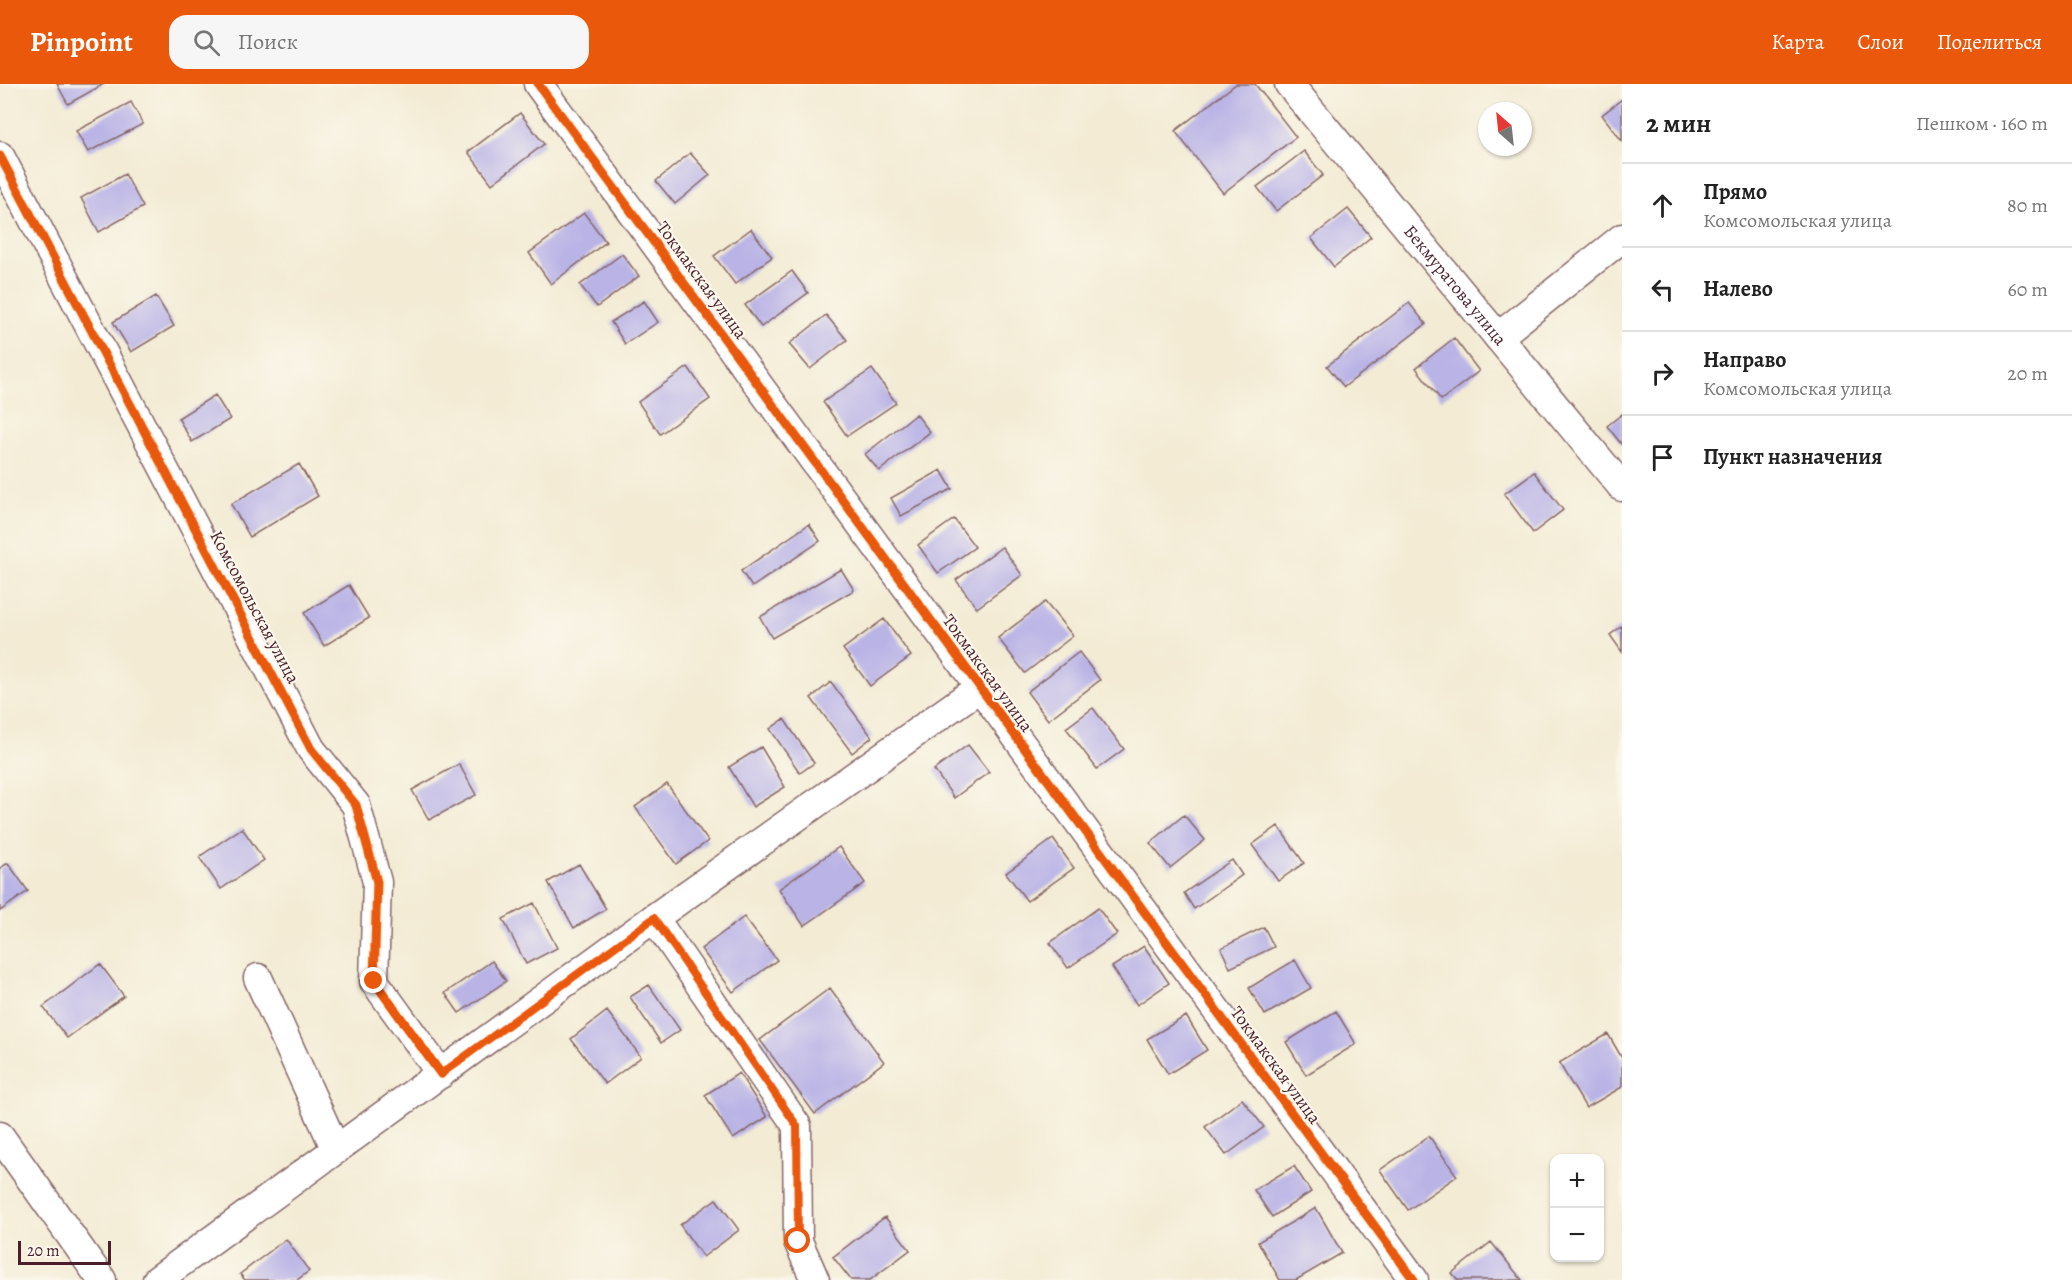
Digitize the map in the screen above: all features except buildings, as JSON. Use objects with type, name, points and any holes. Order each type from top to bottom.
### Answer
[{"type":"street","name":"Токмакская улица","points":[[538,84],[1414,1280]]},
{"type":"street","name":"Бекмуратова улица","points":[[1289,84],[1622,487]]},
{"type":"street","name":"Комсомольская улица","points":[[0,156],[311,749],[356,805],[377,882],[374,981],[441,1074]]},
{"type":"street","points":[[1498,337],[1622,238]]},
{"type":"street","points":[[157,1280],[654,918],[979,688]]},
{"type":"street","points":[[654,918],[797,1126],[798,1241],[815,1280]]},
{"type":"street","points":[[258,978],[336,1150]]},
{"type":"street","points":[[0,1136],[102,1280]]},
{"type":"cycle path","points":[[538,84],[1414,1280]]},
{"type":"cycle path","points":[[0,156],[311,749],[356,805],[377,882],[374,981],[441,1074]]},
{"type":"route","points":[[374,981],[441,1074],[654,918],[797,1126],[798,1241]]}]
